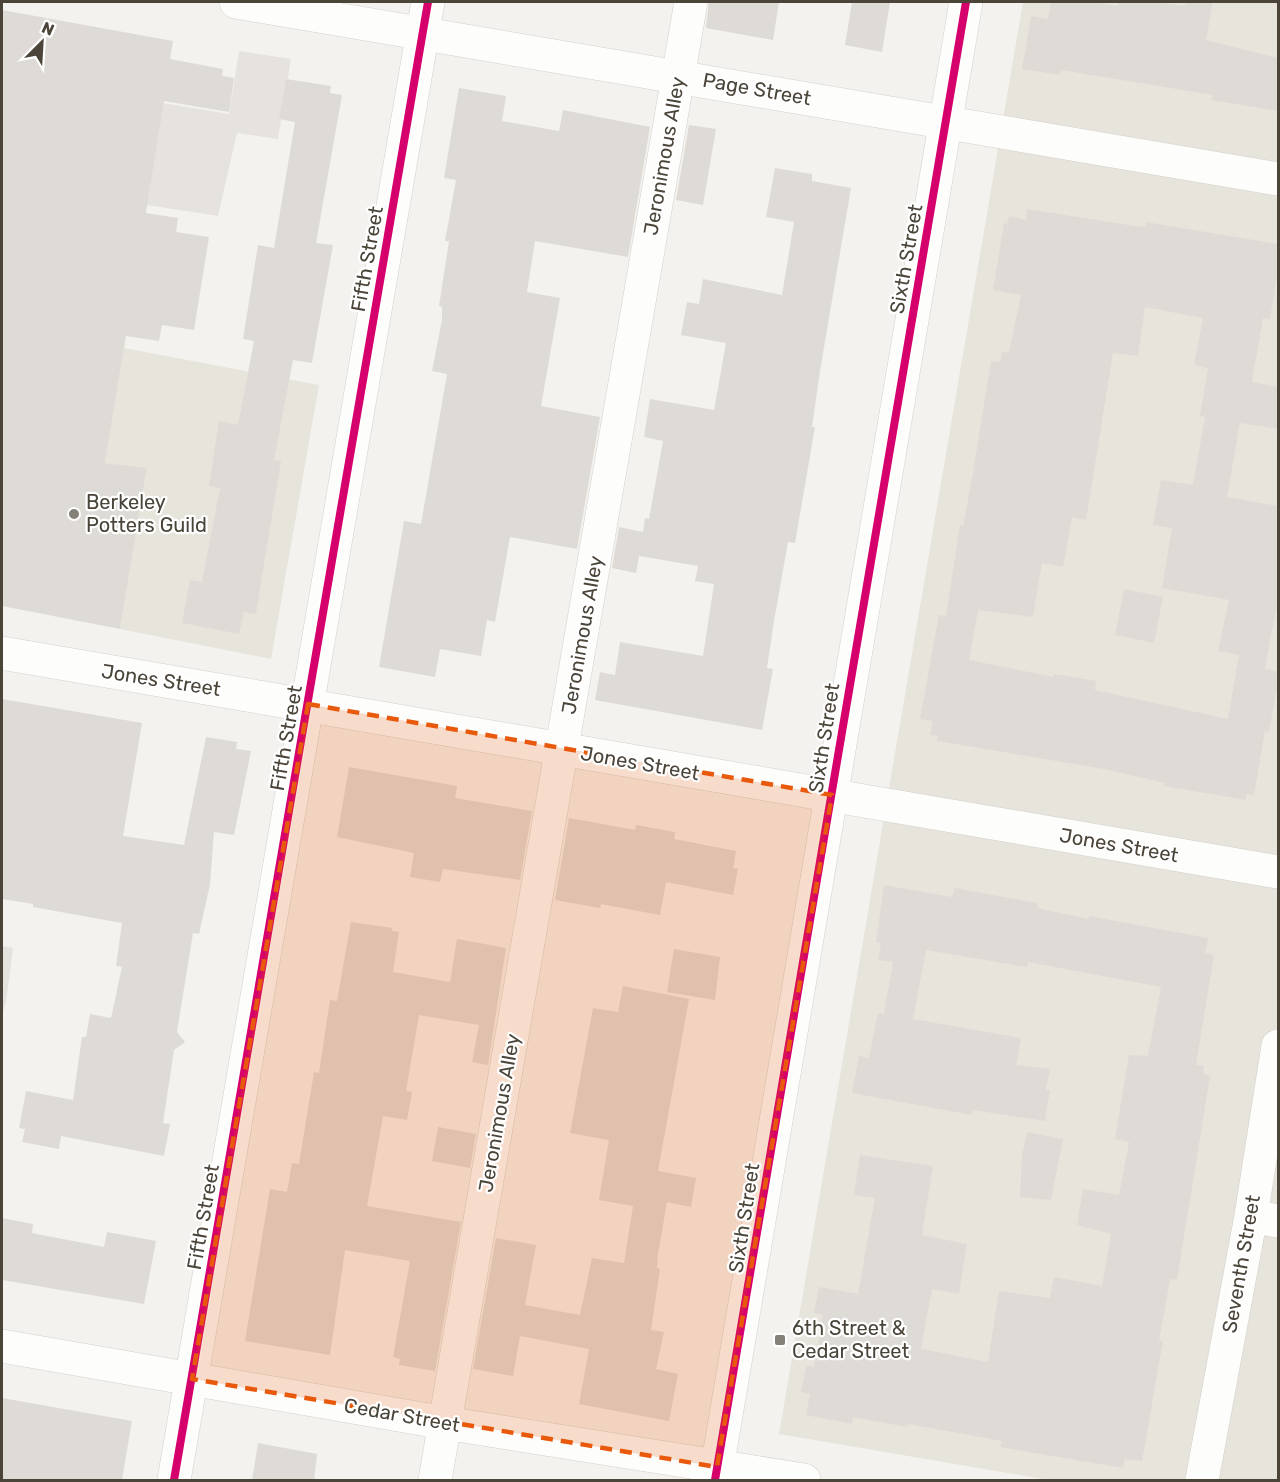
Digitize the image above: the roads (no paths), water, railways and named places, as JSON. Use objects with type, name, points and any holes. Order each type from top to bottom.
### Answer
[{"type":"street","name":"Page Street","points":[[236,2],[426,17],[678,75],[1278,179]]},
{"type":"street","name":"Jeronimous Alley","points":[[435,1480],[691,2]]},
{"type":"street","name":"Sixth Street","points":[[716,1474],[966,2]]},
{"type":"street","name":"Fifth Street","points":[[174,1480],[426,17]]},
{"type":"street","name":"Jones Street","points":[[2,653],[1278,872]]},
{"type":"street","name":"Seventh Street","points":[[1202,1480],[1265,1218],[1278,1047]]},
{"type":"street","name":"Cedar Street","points":[[2,1346],[445,1423],[716,1474],[804,1480]]},
{"type":"place","name":"Berkeley Potters Guild","points":[[74,514]]},
{"type":"place","name":"6th Street & Cedar Street","points":[[780,1340]]}]
